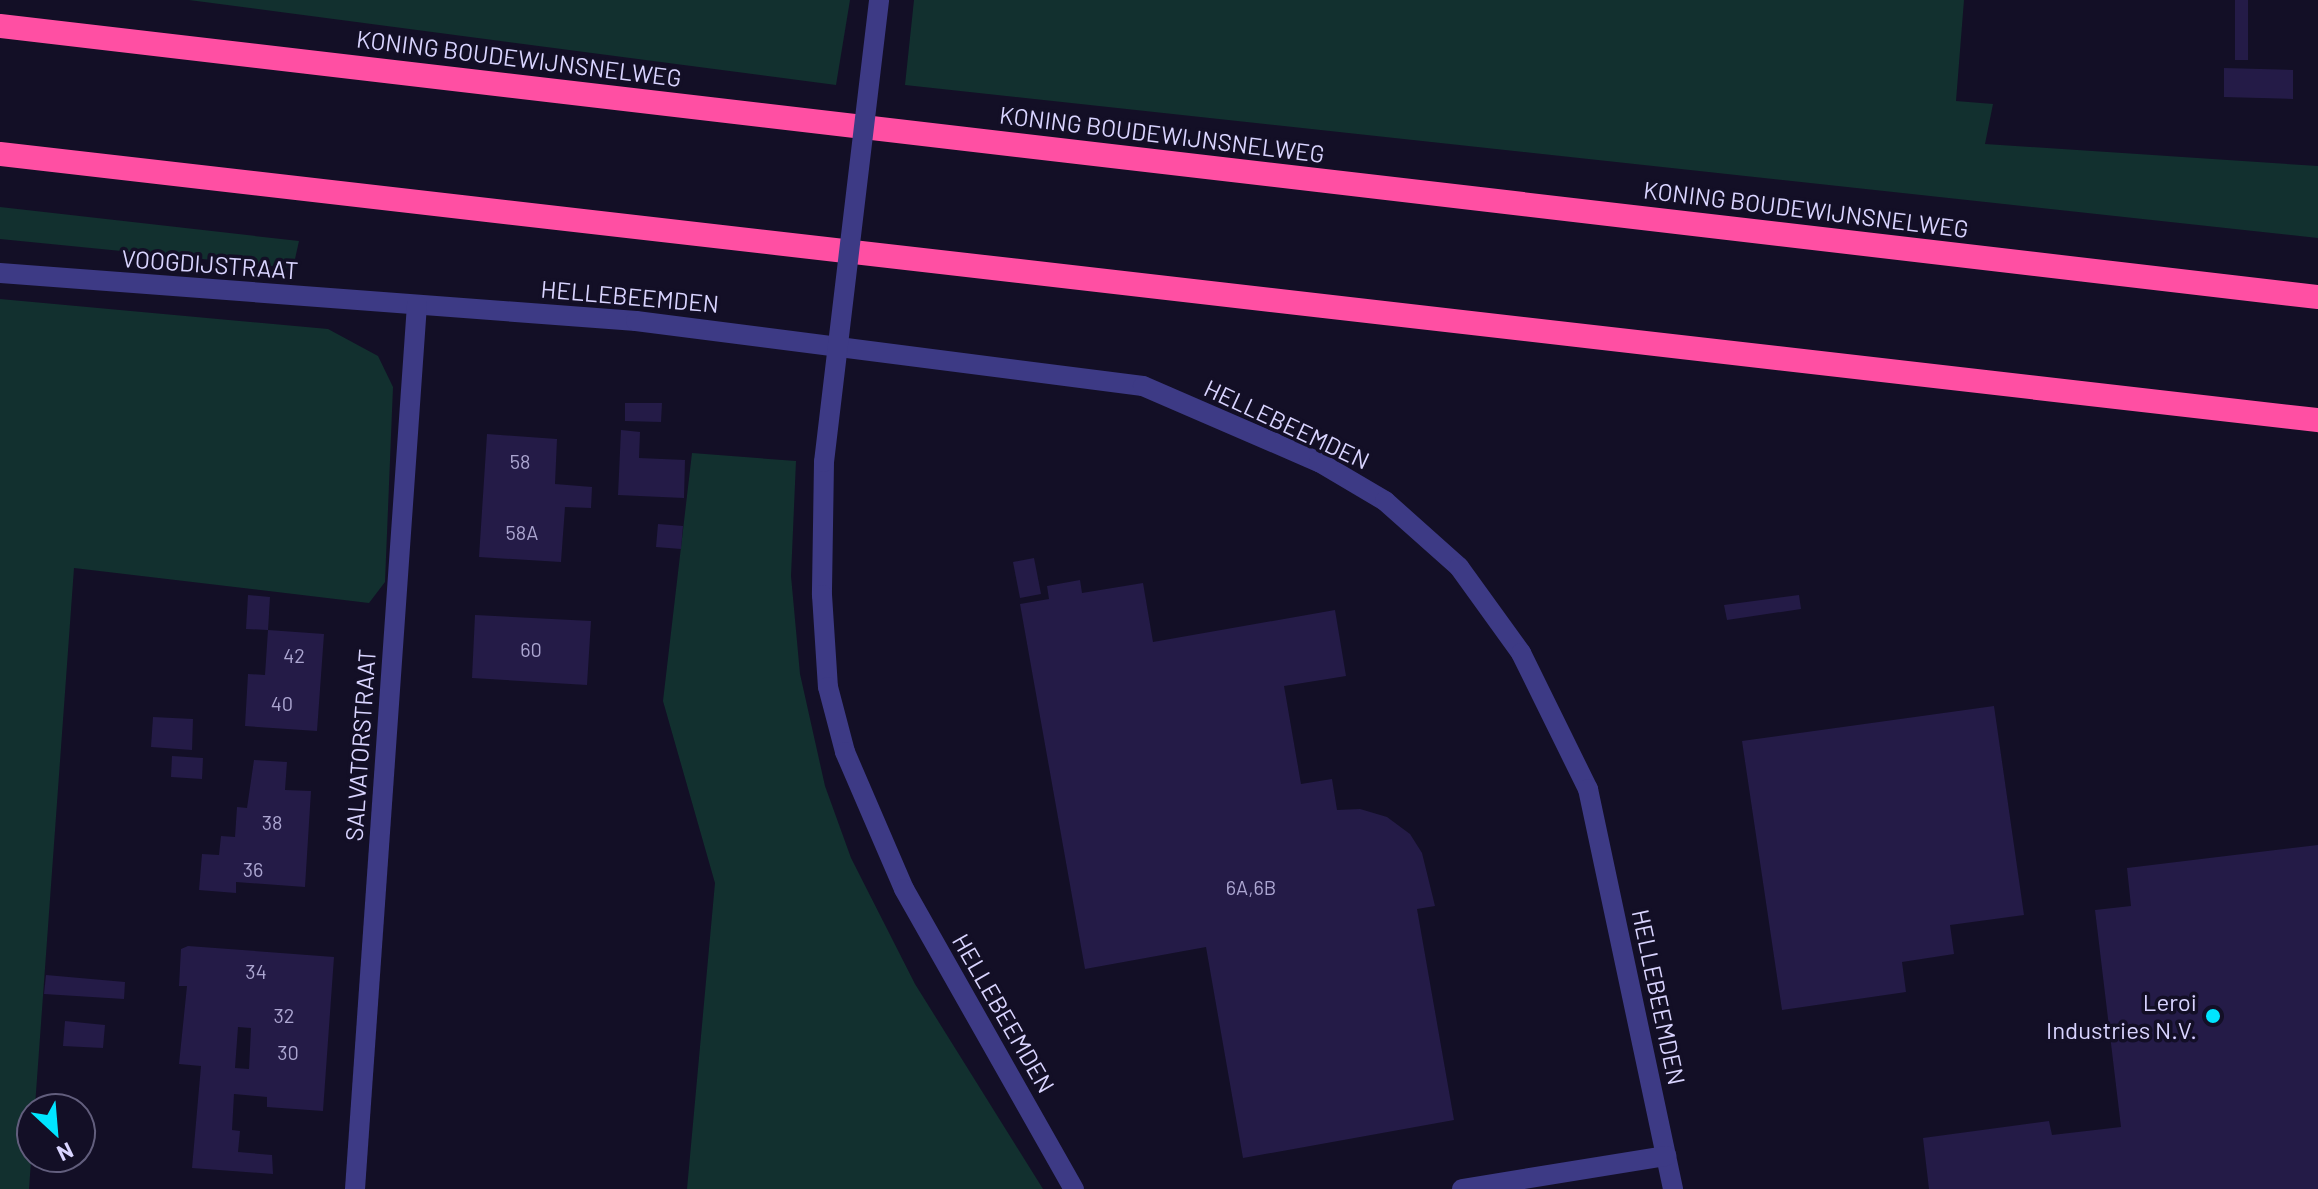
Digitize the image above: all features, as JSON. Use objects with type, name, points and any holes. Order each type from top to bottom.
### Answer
[{"type":"highway","name":"KONING BOUDEWIJNSNELWEG","points":[[0,26],[2318,297]]},
{"type":"highway","points":[[0,154],[2318,420]]},
{"type":"street","name":"HELLEBEEMDEN","points":[[879,0],[824,462],[822,595],[828,687],[845,752],[904,889],[1074,1189]]},
{"type":"street","name":"VOOGDIJSTRAAT","points":[[0,273],[417,305]]},
{"type":"street","name":"HELLEBEEMDEN","points":[[417,305],[636,321],[1143,386],[1319,462],[1385,501],[1459,567],[1521,653],[1588,789],[1673,1189]]},
{"type":"street","name":"SALVATORSTRAAT","points":[[355,1189],[417,305]]},
{"type":"street","points":[[1462,1189],[1666,1156]]},
{"type":"green space","points":[[189,0],[850,0],[836,85]]},
{"type":"green space","points":[[914,0],[1964,0],[1956,101],[1993,104],[1985,144],[2318,166],[2318,238],[905,85]]},
{"type":"green space","points":[[0,207],[299,241],[293,268],[0,239]]},
{"type":"green space","points":[[0,299],[328,329],[378,356],[393,387],[385,582],[369,603],[74,568],[36,1093],[16,1093],[16,1173],[30,1173],[29,1189],[0,1189]]},
{"type":"green space","points":[[692,453],[796,461],[791,576],[800,674],[825,786],[851,858],[915,984],[1043,1189],[687,1189],[715,883],[663,701]]},
{"type":"building","points":[[2235,0],[2248,0],[2248,60],[2235,60]]},
{"type":"building","points":[[2224,68],[2293,70],[2293,99],[2224,97]]},
{"type":"building","points":[[625,403],[662,403],[661,422],[625,421]]},
{"type":"building","points":[[621,430],[640,432],[639,458],[685,460],[684,498],[618,495]]},
{"type":"building","points":[[487,434],[557,439],[555,484],[592,487],[591,508],[565,507],[561,562],[479,557]]},
{"type":"building","points":[[658,524],[683,526],[681,549],[656,547]]},
{"type":"building","points":[[1034,558],[1041,594],[1020,598],[1013,562]]},
{"type":"building","points":[[1080,580],[1082,593],[1143,583],[1153,642],[1335,610],[1346,676],[1284,686],[1301,784],[1332,779],[1337,810],[1360,809],[1387,817],[1410,834],[1422,853],[1435,906],[1417,909],[1454,1120],[1243,1158],[1206,947],[1085,969],[1020,604],[1049,599],[1047,586]]},
{"type":"building","points":[[248,595],[270,597],[268,630],[246,629]]},
{"type":"building","points":[[1799,595],[1801,609],[1727,620],[1724,605]]},
{"type":"building","points":[[475,615],[591,621],[587,685],[472,678]]},
{"type":"building","points":[[268,630],[324,634],[317,731],[245,726],[248,674],[265,675]]},
{"type":"building","points":[[1994,706],[2024,915],[1950,925],[1954,954],[1902,962],[1906,992],[1782,1010],[1742,741]]},
{"type":"building","points":[[153,717],[193,719],[192,750],[151,747]]},
{"type":"building","points":[[172,756],[203,758],[202,779],[171,777]]},
{"type":"building","points":[[254,760],[287,762],[285,790],[311,791],[305,887],[236,882],[236,893],[199,890],[202,854],[219,855],[221,836],[235,837],[237,807],[247,808]]},
{"type":"building","name":"Leroi Industries N.V.","points":[[2318,845],[2318,1189],[1929,1189],[1923,1138],[2049,1121],[2052,1135],[2121,1127],[2095,910],[2131,906],[2127,868]]},
{"type":"building","points":[[188,946],[334,957],[323,1111],[267,1107],[267,1097],[234,1094],[232,1130],[240,1131],[238,1152],[272,1155],[273,1174],[192,1168],[201,1066],[179,1064],[187,986],[179,986],[181,949]],"holes":[[[238,1027],[251,1028],[249,1069],[235,1068]]]},
{"type":"building","points":[[46,975],[125,982],[124,999],[44,994]]},
{"type":"building","points":[[65,1021],[105,1025],[103,1048],[63,1046]]},
{"type":"place","name":"Leroi Industries N.V.","points":[[2213,1016]]}]
